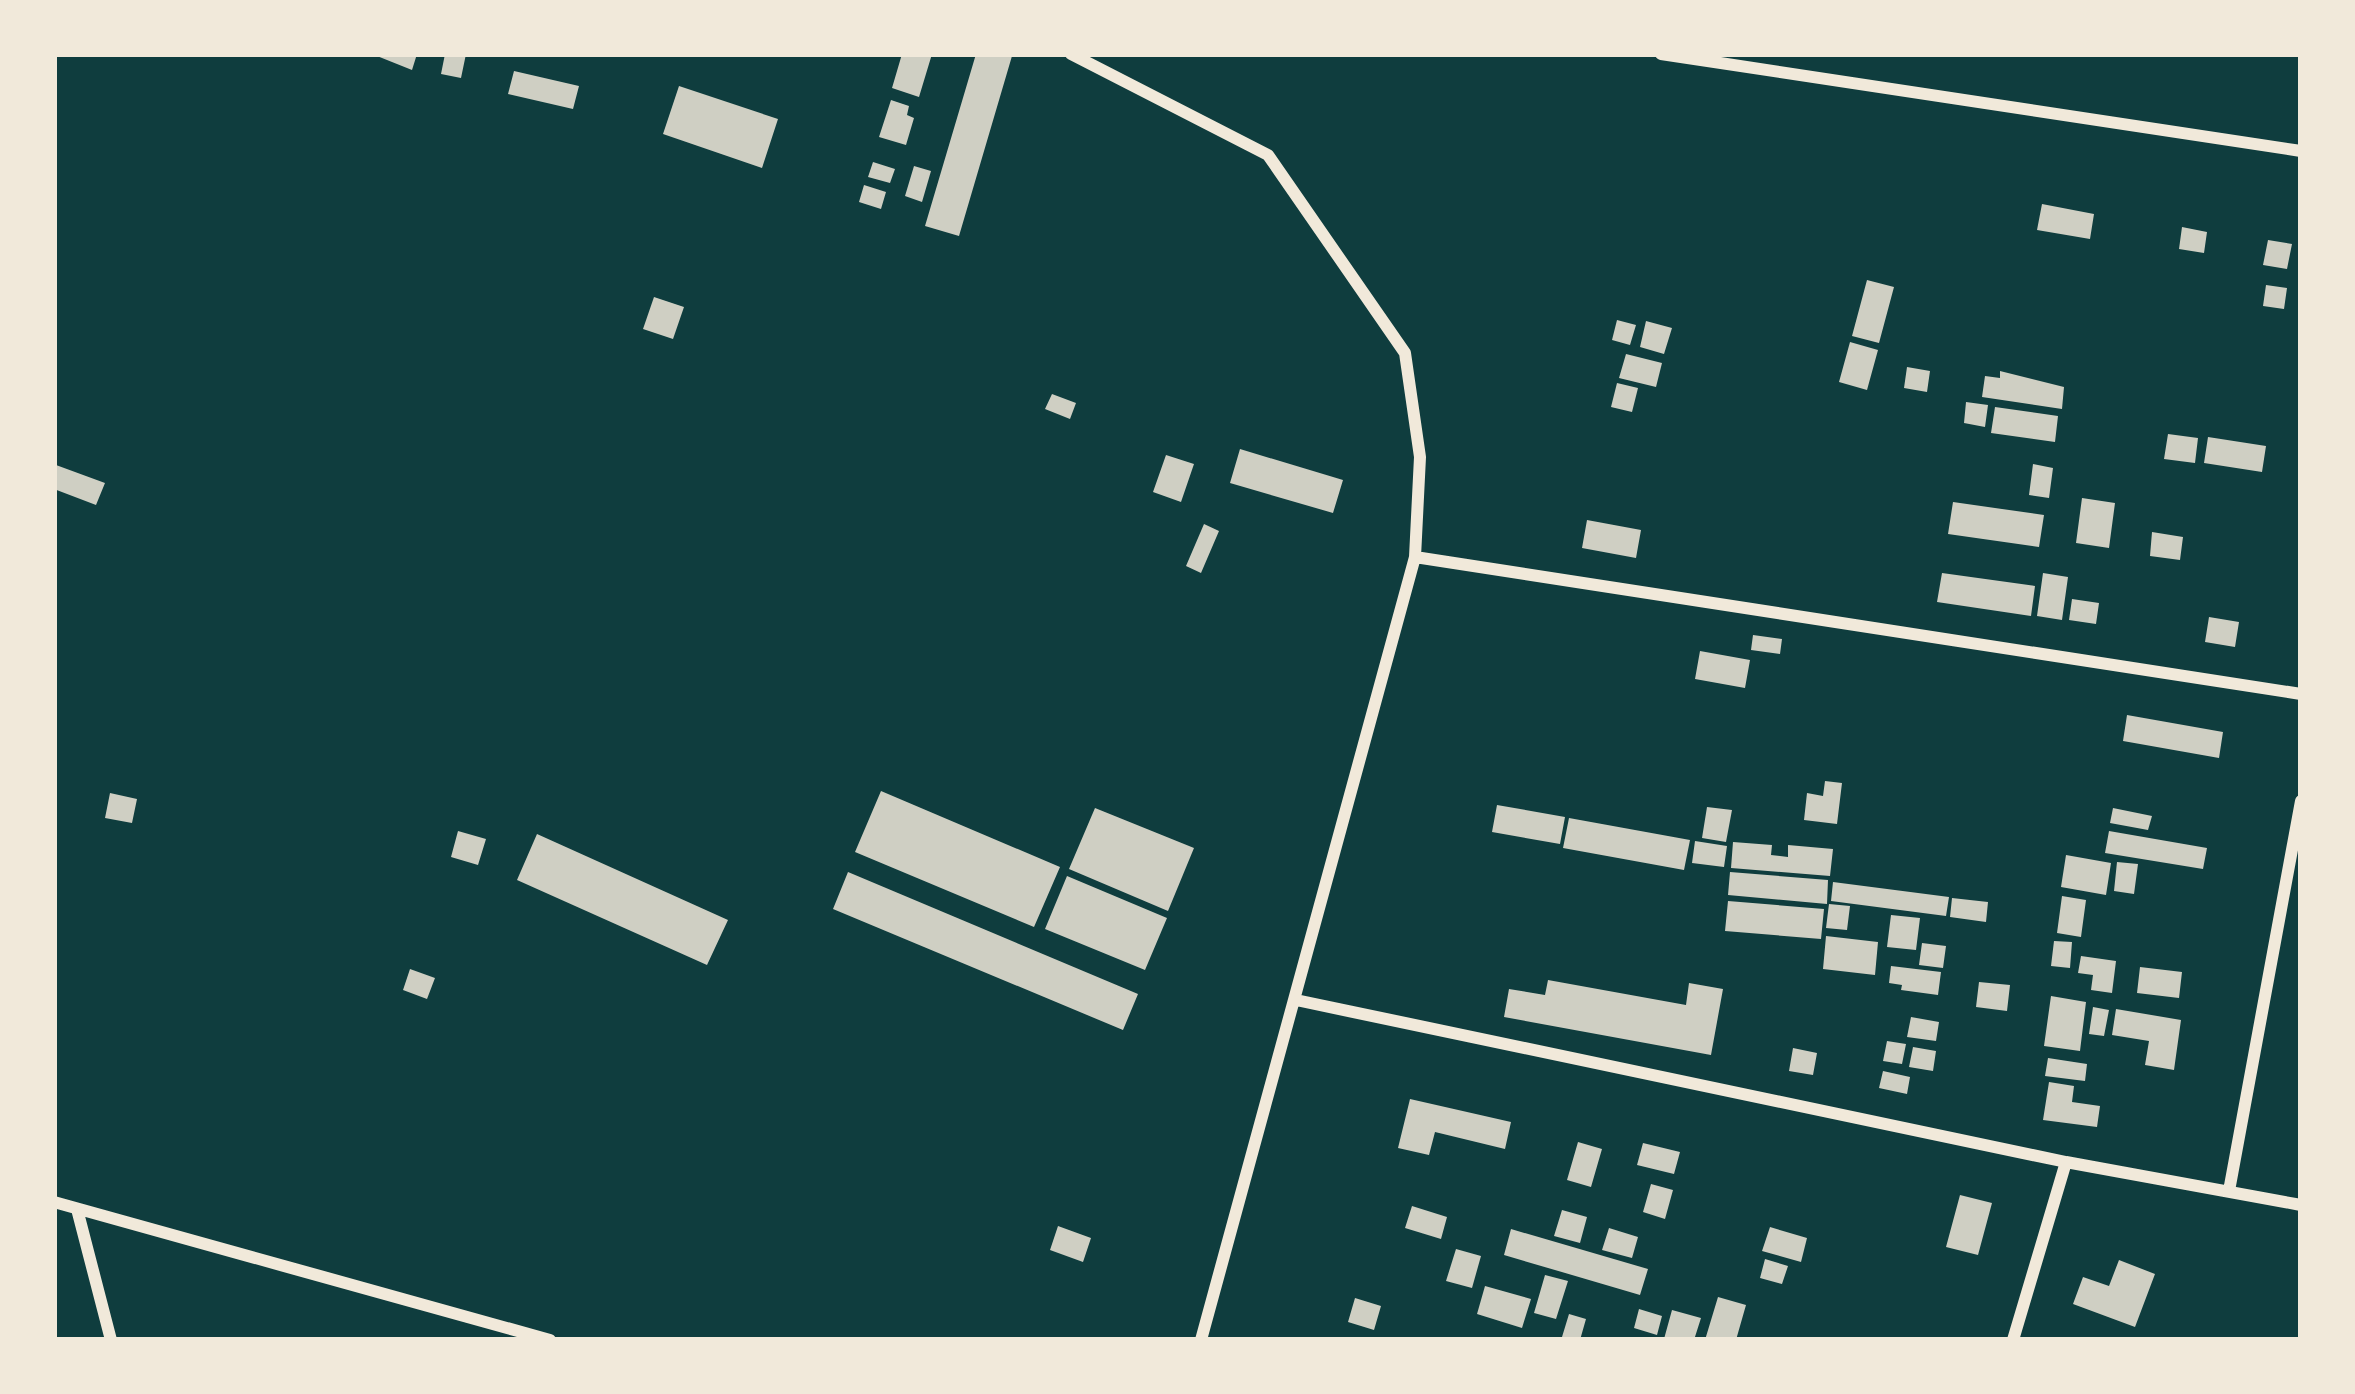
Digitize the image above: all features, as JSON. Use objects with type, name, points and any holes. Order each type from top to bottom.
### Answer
[{"type":"street","points":[[1071,54],[1268,155],[1405,352],[1420,458],[1415,557],[1201,1340]]},
{"type":"street","points":[[1661,54],[2301,151]]},
{"type":"street","points":[[1415,557],[2301,694]]},
{"type":"street","points":[[2229,1192],[2301,802]]},
{"type":"street","points":[[1296,1000],[2066,1162],[2301,1205]]},
{"type":"street","points":[[2013,1340],[2066,1162]]},
{"type":"street","points":[[54,1202],[550,1340]]},
{"type":"street","points":[[77,1208],[111,1340]]},
{"type":"building","points":[[372,54],[417,54],[412,70]]},
{"type":"building","points":[[445,54],[466,54],[461,78],[441,74]]},
{"type":"building","points":[[902,54],[932,54],[919,97],[892,88]]},
{"type":"building","points":[[976,54],[1012,56],[959,236],[925,226]]},
{"type":"building","points":[[514,71],[579,86],[573,109],[508,94]]},
{"type":"building","points":[[679,86],[778,119],[762,168],[663,134]]},
{"type":"building","points":[[891,100],[909,106],[907,115],[914,118],[906,145],[879,137]]},
{"type":"building","points":[[873,162],[895,169],[890,183],[868,177]]},
{"type":"building","points":[[914,166],[931,171],[922,202],[905,196]]},
{"type":"building","points":[[864,185],[886,192],[881,209],[859,202]]},
{"type":"building","points":[[2042,204],[2094,214],[2090,239],[2037,230]]},
{"type":"building","points":[[2182,227],[2207,232],[2204,253],[2179,249]]},
{"type":"building","points":[[2268,240],[2292,244],[2287,269],[2263,265]]},
{"type":"building","points":[[1867,280],[1894,287],[1879,343],[1852,336]]},
{"type":"building","points":[[2266,285],[2287,288],[2284,309],[2263,306]]},
{"type":"building","points":[[654,297],[684,307],[673,339],[643,329]]},
{"type":"building","points":[[1617,320],[1636,325],[1630,345],[1612,340]]},
{"type":"building","points":[[1646,321],[1672,328],[1664,354],[1640,347]]},
{"type":"building","points":[[1850,342],[1878,350],[1867,390],[1839,382]]},
{"type":"building","points":[[1626,354],[1662,363],[1656,387],[1619,378]]},
{"type":"building","points":[[1907,367],[1930,371],[1927,392],[1904,388]]},
{"type":"building","points":[[2000,371],[2064,387],[2062,409],[1982,397],[1985,376],[2000,378]]},
{"type":"building","points":[[1617,383],[1638,388],[1632,412],[1611,407]]},
{"type":"building","points":[[1052,394],[1076,403],[1070,419],[1045,409]]},
{"type":"building","points":[[1966,402],[1988,405],[1985,427],[1964,423]]},
{"type":"building","points":[[1995,407],[2058,416],[2055,442],[1991,433]]},
{"type":"building","points":[[2168,434],[2198,438],[2195,463],[2164,459]]},
{"type":"building","points":[[2208,437],[2266,446],[2262,472],[2204,463]]},
{"type":"building","points":[[1240,449],[1343,480],[1333,513],[1230,483]]},
{"type":"building","points":[[1166,455],[1194,464],[1181,502],[1153,492]]},
{"type":"building","points":[[2033,464],[2053,468],[2049,498],[2029,495]]},
{"type":"building","points":[[56,465],[105,483],[96,505],[54,489]]},
{"type":"building","points":[[2082,498],[2115,503],[2109,548],[2076,543]]},
{"type":"building","points":[[1953,502],[2044,515],[2039,547],[1948,534]]},
{"type":"building","points":[[1587,520],[1641,530],[1636,558],[1582,548]]},
{"type":"building","points":[[1204,524],[1219,531],[1201,573],[1186,566]]},
{"type":"building","points":[[2152,532],[2183,537],[2180,560],[2150,556]]},
{"type":"building","points":[[1942,573],[2035,586],[2031,616],[1937,602]]},
{"type":"building","points":[[2043,573],[2068,577],[2062,620],[2037,616]]},
{"type":"building","points":[[2072,599],[2099,603],[2096,624],[2069,620]]},
{"type":"building","points":[[2209,617],[2239,622],[2235,647],[2205,642]]},
{"type":"building","points":[[1753,635],[1782,639],[1780,654],[1751,650]]},
{"type":"building","points":[[1700,651],[1750,660],[1745,688],[1695,679]]},
{"type":"building","points":[[2127,715],[2223,732],[2219,758],[2123,741]]},
{"type":"building","points":[[1825,781],[1842,783],[1837,824],[1804,820],[1807,793],[1823,796]]},
{"type":"building","points":[[881,791],[1060,867],[1034,927],[855,852]]},
{"type":"building","points":[[110,793],[137,799],[132,823],[105,818]]},
{"type":"building","points":[[1497,805],[1565,817],[1560,844],[1492,832]]},
{"type":"building","points":[[1707,807],[1732,810],[1726,842],[1702,838]]},
{"type":"building","points":[[1095,808],[1194,848],[1168,911],[1069,869]]},
{"type":"building","points":[[2113,808],[2152,816],[2148,830],[2110,823]]},
{"type":"building","points":[[1569,818],[1690,840],[1684,870],[1563,848]]},
{"type":"building","points":[[458,831],[486,839],[478,865],[451,857]]},
{"type":"building","points":[[2109,831],[2207,848],[2203,869],[2105,853]]},
{"type":"building","points":[[537,834],[728,920],[707,965],[517,880]]},
{"type":"building","points":[[1695,841],[1727,846],[1724,867],[1692,863]]},
{"type":"building","points":[[1733,842],[1772,845],[1771,855],[1788,857],[1788,845],[1833,849],[1830,876],[1731,868]]},
{"type":"building","points":[[2066,855],[2111,863],[2106,895],[2061,887]]},
{"type":"building","points":[[2117,862],[2138,864],[2134,894],[2114,891]]},
{"type":"building","points":[[848,872],[1138,994],[1123,1030],[833,909]]},
{"type":"building","points":[[1730,872],[1828,880],[1827,904],[1728,895]]},
{"type":"building","points":[[1067,876],[1167,918],[1145,970],[1045,929]]},
{"type":"building","points":[[1833,882],[1949,897],[1946,916],[1831,901]]},
{"type":"building","points":[[2062,896],[2086,900],[2081,937],[2057,933]]},
{"type":"building","points":[[1952,898],[1988,902],[1986,922],[1950,917]]},
{"type":"building","points":[[1728,901],[1824,909],[1821,939],[1725,931]]},
{"type":"building","points":[[1829,904],[1850,906],[1847,930],[1826,928]]},
{"type":"building","points":[[1891,915],[1920,918],[1916,950],[1887,947]]},
{"type":"building","points":[[1826,936],[1878,942],[1875,975],[1823,969]]},
{"type":"building","points":[[2054,941],[2072,942],[2070,968],[2051,966]]},
{"type":"building","points":[[1922,943],[1946,946],[1943,968],[1919,965]]},
{"type":"building","points":[[2081,956],[2116,961],[2112,993],[2091,990],[2093,975],[2078,973]]},
{"type":"building","points":[[1891,966],[1941,972],[1938,995],[1901,990],[1902,985],[1889,983]]},
{"type":"building","points":[[2140,967],[2182,972],[2179,998],[2137,993]]},
{"type":"building","points":[[410,969],[435,978],[427,999],[403,990]]},
{"type":"building","points":[[1548,980],[1686,1005],[1689,983],[1723,989],[1711,1055],[1504,1017],[1509,989],[1545,995]]},
{"type":"building","points":[[1979,982],[2010,985],[2007,1011],[1976,1007]]},
{"type":"building","points":[[2051,996],[2086,1002],[2080,1051],[2044,1046]]},
{"type":"building","points":[[2093,1007],[2109,1010],[2104,1036],[2089,1034]]},
{"type":"building","points":[[2116,1009],[2181,1020],[2174,1070],[2145,1065],[2149,1041],[2112,1035]]},
{"type":"building","points":[[1911,1017],[1939,1022],[1936,1041],[1907,1037]]},
{"type":"building","points":[[1887,1041],[1906,1044],[1902,1064],[1883,1061]]},
{"type":"building","points":[[1913,1047],[1936,1051],[1933,1071],[1909,1067]]},
{"type":"building","points":[[1793,1048],[1817,1053],[1813,1075],[1789,1071]]},
{"type":"building","points":[[2048,1058],[2087,1064],[2085,1081],[2045,1076]]},
{"type":"building","points":[[1883,1071],[1910,1077],[1907,1094],[1879,1088]]},
{"type":"building","points":[[2049,1082],[2074,1086],[2072,1102],[2100,1106],[2097,1127],[2043,1120]]},
{"type":"building","points":[[1410,1099],[1511,1122],[1505,1149],[1435,1132],[1429,1155],[1398,1148]]},
{"type":"building","points":[[1578,1142],[1602,1149],[1591,1187],[1567,1180]]},
{"type":"building","points":[[1643,1143],[1680,1152],[1674,1174],[1637,1165]]},
{"type":"building","points":[[1651,1184],[1673,1190],[1665,1219],[1643,1212]]},
{"type":"building","points":[[1960,1195],[1992,1203],[1978,1255],[1946,1247]]},
{"type":"building","points":[[1412,1206],[1447,1217],[1441,1239],[1405,1228]]},
{"type":"building","points":[[1562,1210],[1587,1217],[1580,1243],[1554,1236]]},
{"type":"building","points":[[1058,1226],[1091,1238],[1083,1262],[1050,1250]]},
{"type":"building","points":[[1770,1227],[1807,1238],[1801,1262],[1762,1251]]},
{"type":"building","points":[[1609,1228],[1638,1237],[1632,1258],[1602,1250]]},
{"type":"building","points":[[1511,1229],[1648,1269],[1640,1295],[1504,1255]]},
{"type":"building","points":[[1456,1249],[1481,1256],[1472,1288],[1446,1281]]},
{"type":"building","points":[[1765,1259],[1788,1266],[1782,1284],[1760,1278]]},
{"type":"building","points":[[2119,1260],[2155,1274],[2135,1327],[2073,1304],[2083,1277],[2109,1286]]},
{"type":"building","points":[[1545,1275],[1568,1281],[1556,1319],[1534,1313]]},
{"type":"building","points":[[1485,1286],[1531,1299],[1522,1328],[1477,1314]]},
{"type":"building","points":[[1718,1297],[1746,1305],[1736,1340],[1705,1340]]},
{"type":"building","points":[[1355,1298],[1381,1306],[1374,1330],[1348,1322]]},
{"type":"building","points":[[1639,1309],[1662,1316],[1657,1335],[1634,1328]]},
{"type":"building","points":[[1672,1310],[1701,1318],[1694,1340],[1664,1339]]},
{"type":"building","points":[[1569,1314],[1586,1319],[1580,1340],[1562,1337]]}]
